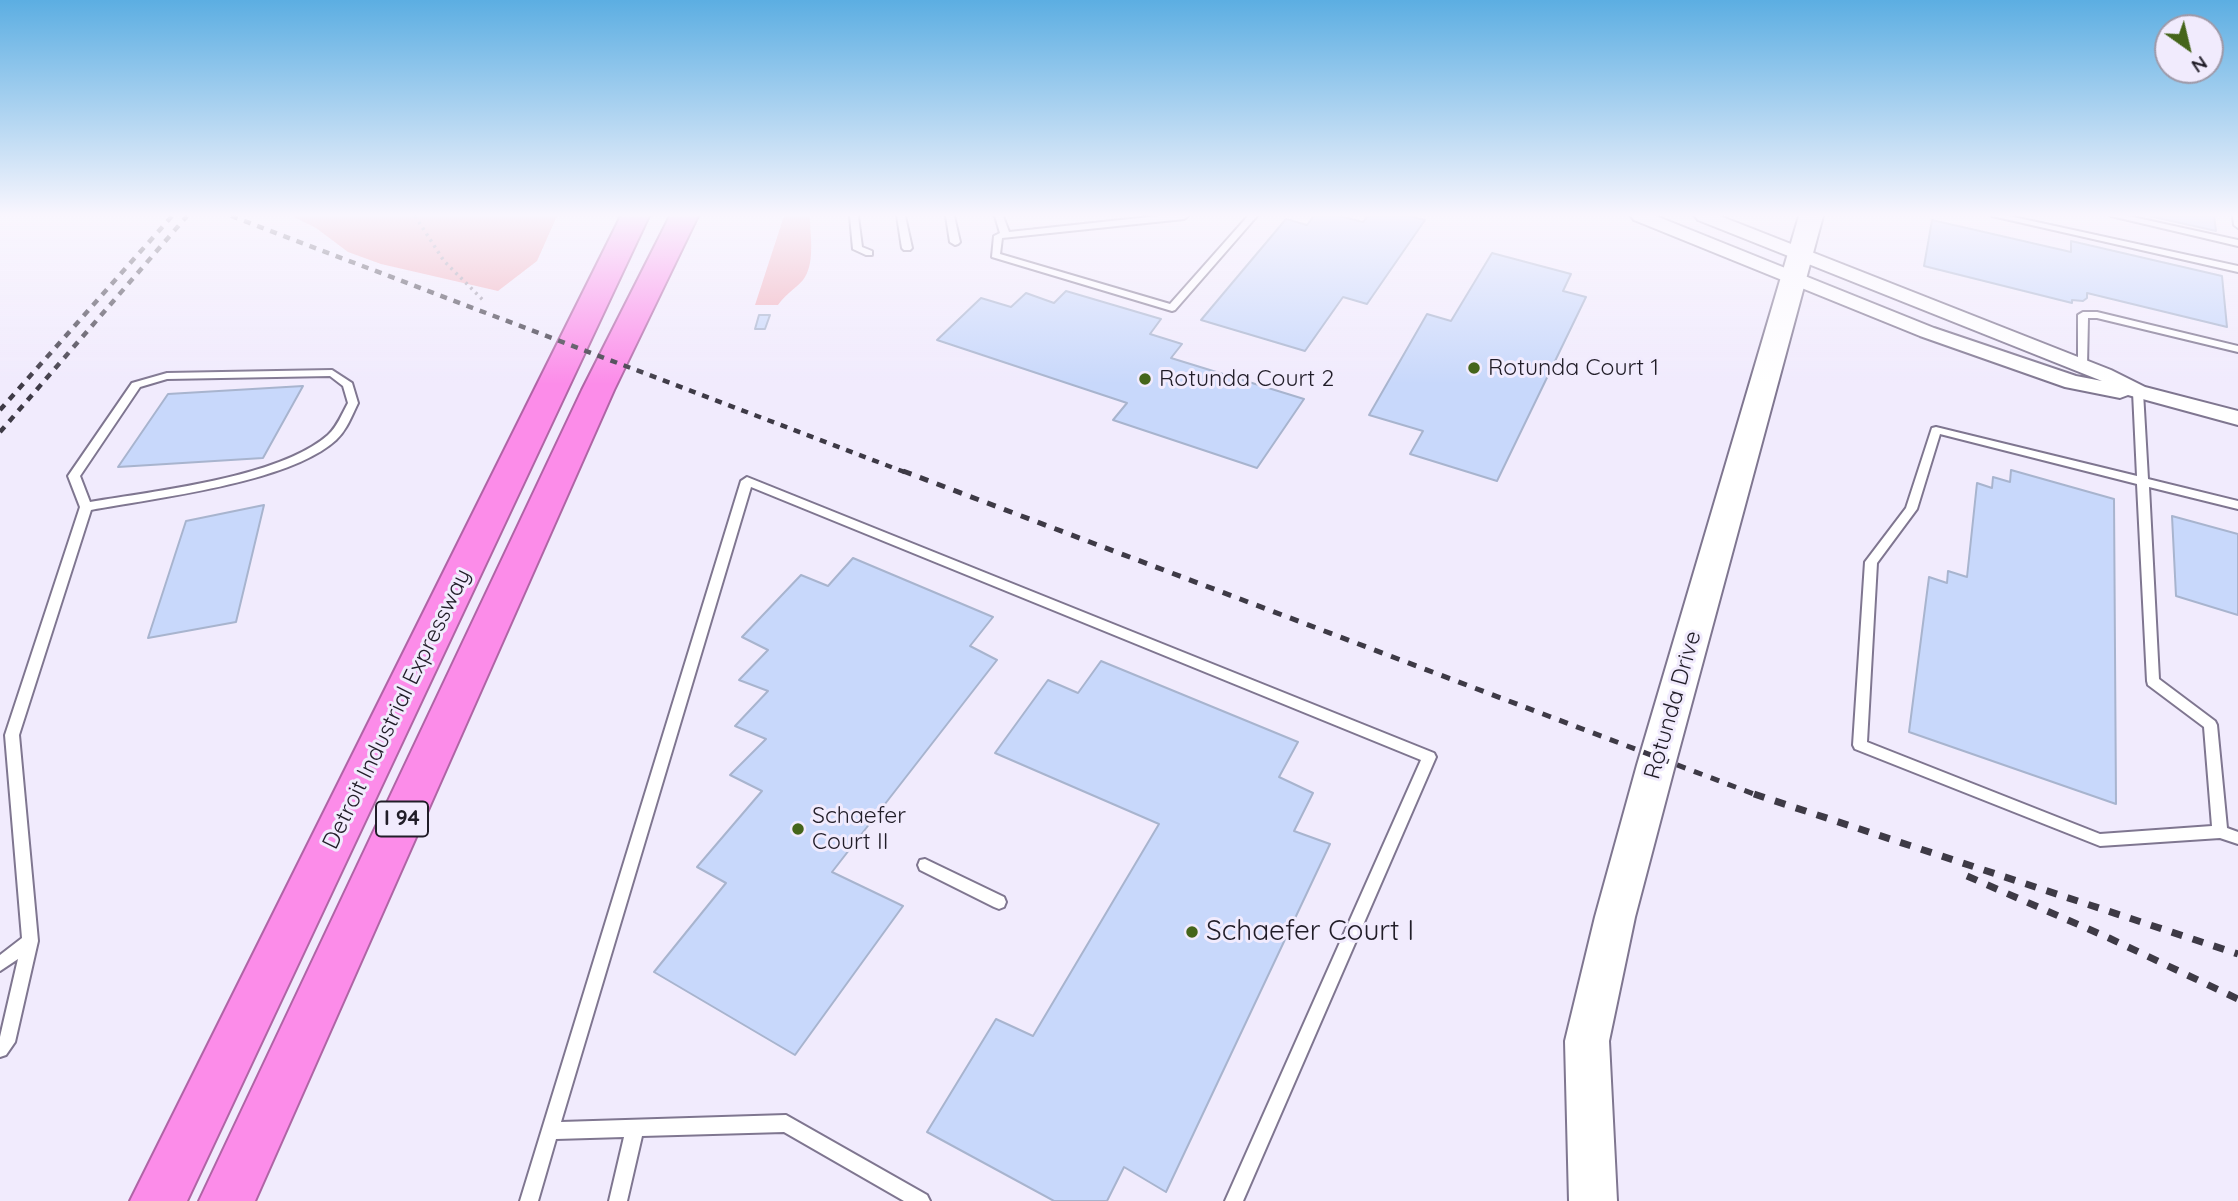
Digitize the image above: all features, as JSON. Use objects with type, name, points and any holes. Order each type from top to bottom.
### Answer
[{"type":"highway","name":"Detroit Industrial Expressway","points":[[158,1201],[608,272]]},
{"type":"highway","name":"Detroit Industrial Expressway","points":[[228,1201],[598,390],[656,272]]},
{"type":"main road","name":"Rotunda Drive","points":[[1593,1201],[1587,1041],[1615,917],[1652,777],[1797,272]]},
{"type":"street","points":[[1808,272],[1927,332],[2073,382],[2107,391],[2138,392]]},
{"type":"street","points":[[1812,272],[2082,366],[2138,392],[2238,418]]},
{"type":"lane","points":[[1052,272],[1172,308],[1204,272]]},
{"type":"lane","points":[[2082,366],[2083,315],[2097,314],[2238,349]]},
{"type":"lane","points":[[0,1049],[7,1042],[30,941],[12,734],[86,507],[74,476],[136,385],[167,376],[332,373],[348,385],[353,403],[333,438],[307,453],[266,472],[86,507]]},
{"type":"lane","points":[[2138,392],[2153,681],[2210,725],[2220,832]]},
{"type":"lane","points":[[2238,505],[1936,430],[1911,509],[1871,562],[1860,745],[2100,840],[2220,832],[2238,838]]},
{"type":"lane","points":[[529,1201],[747,481],[1429,757],[1234,1201]]},
{"type":"lane","points":[[925,865],[999,902]]},
{"type":"lane","points":[[0,964],[30,941]]},
{"type":"lane","points":[[550,1131],[786,1124],[921,1201]]},
{"type":"lane","points":[[618,1201],[635,1128]]},
{"type":"path","points":[[451,272],[483,300]]},
{"type":"shaded area","points":[[416,272],[523,272],[498,291]]},
{"type":"shaded area","points":[[766,272],[807,272],[778,305],[755,305]]},
{"type":"building","points":[[1241,272],[1389,272],[1367,304],[1343,297],[1305,351],[1201,320]]},
{"type":"building","name":"Rotunda Court 1","points":[[1481,272],[1564,272],[1571,274],[1563,291],[1586,297],[1497,481],[1410,454],[1423,431],[1369,415],[1427,314],[1451,321]]},
{"type":"building","points":[[1948,272],[2205,272],[2222,276],[2227,327],[2087,293],[2087,298],[2083,301],[2072,300],[2072,303]]},
{"type":"building","name":"Rotunda Court 2","points":[[1066,291],[1161,319],[1150,334],[1182,344],[1171,358],[1304,399],[1257,468],[1113,420],[1127,403],[937,340],[981,298],[1011,307],[1026,293],[1054,303]]},
{"type":"building","points":[[759,315],[770,315],[765,329],[755,329]]},
{"type":"building","points":[[303,386],[263,458],[118,467],[168,394]]},
{"type":"building","points":[[2011,470],[2114,499],[2116,804],[1909,732],[1929,577],[1947,583],[1948,571],[1967,577],[1977,483],[1992,488],[1993,477],[2010,482]]},
{"type":"building","points":[[264,505],[236,622],[148,638],[186,521]]},
{"type":"building","points":[[2172,516],[2238,534],[2238,615],[2176,596]]},
{"type":"building","name":"Schaefer Court II","points":[[853,558],[993,617],[970,646],[997,660],[832,872],[903,906],[795,1055],[654,972],[726,883],[697,867],[762,791],[730,775],[766,739],[735,726],[768,691],[739,680],[768,650],[742,637],[801,575],[828,586]]},
{"type":"building","name":"Schaefer Court I","points":[[1101,661],[1298,742],[1279,777],[1313,793],[1294,831],[1330,844],[1166,1192],[1124,1167],[1107,1201],[1054,1201],[927,1132],[996,1019],[1033,1036],[1159,824],[995,753],[1048,680],[1078,693]]},
{"type":"railway","points":[[0,410],[122,272]]},
{"type":"railway","points":[[0,432],[138,272]]},
{"type":"railway","points":[[378,272],[907,473]]},
{"type":"railway","points":[[903,471],[1759,796]]},
{"type":"railway","points":[[1754,794],[2238,954]]},
{"type":"railway","points":[[1967,876],[2109,938],[2238,999]]},
{"type":"place","name":"Rotunda Court 1","points":[[1474,368]]},
{"type":"place","name":"Rotunda Court 2","points":[[1145,379]]},
{"type":"place","name":"Schaefer Court II","points":[[798,829]]},
{"type":"place","name":"Schaefer Court I","points":[[1192,932]]}]
